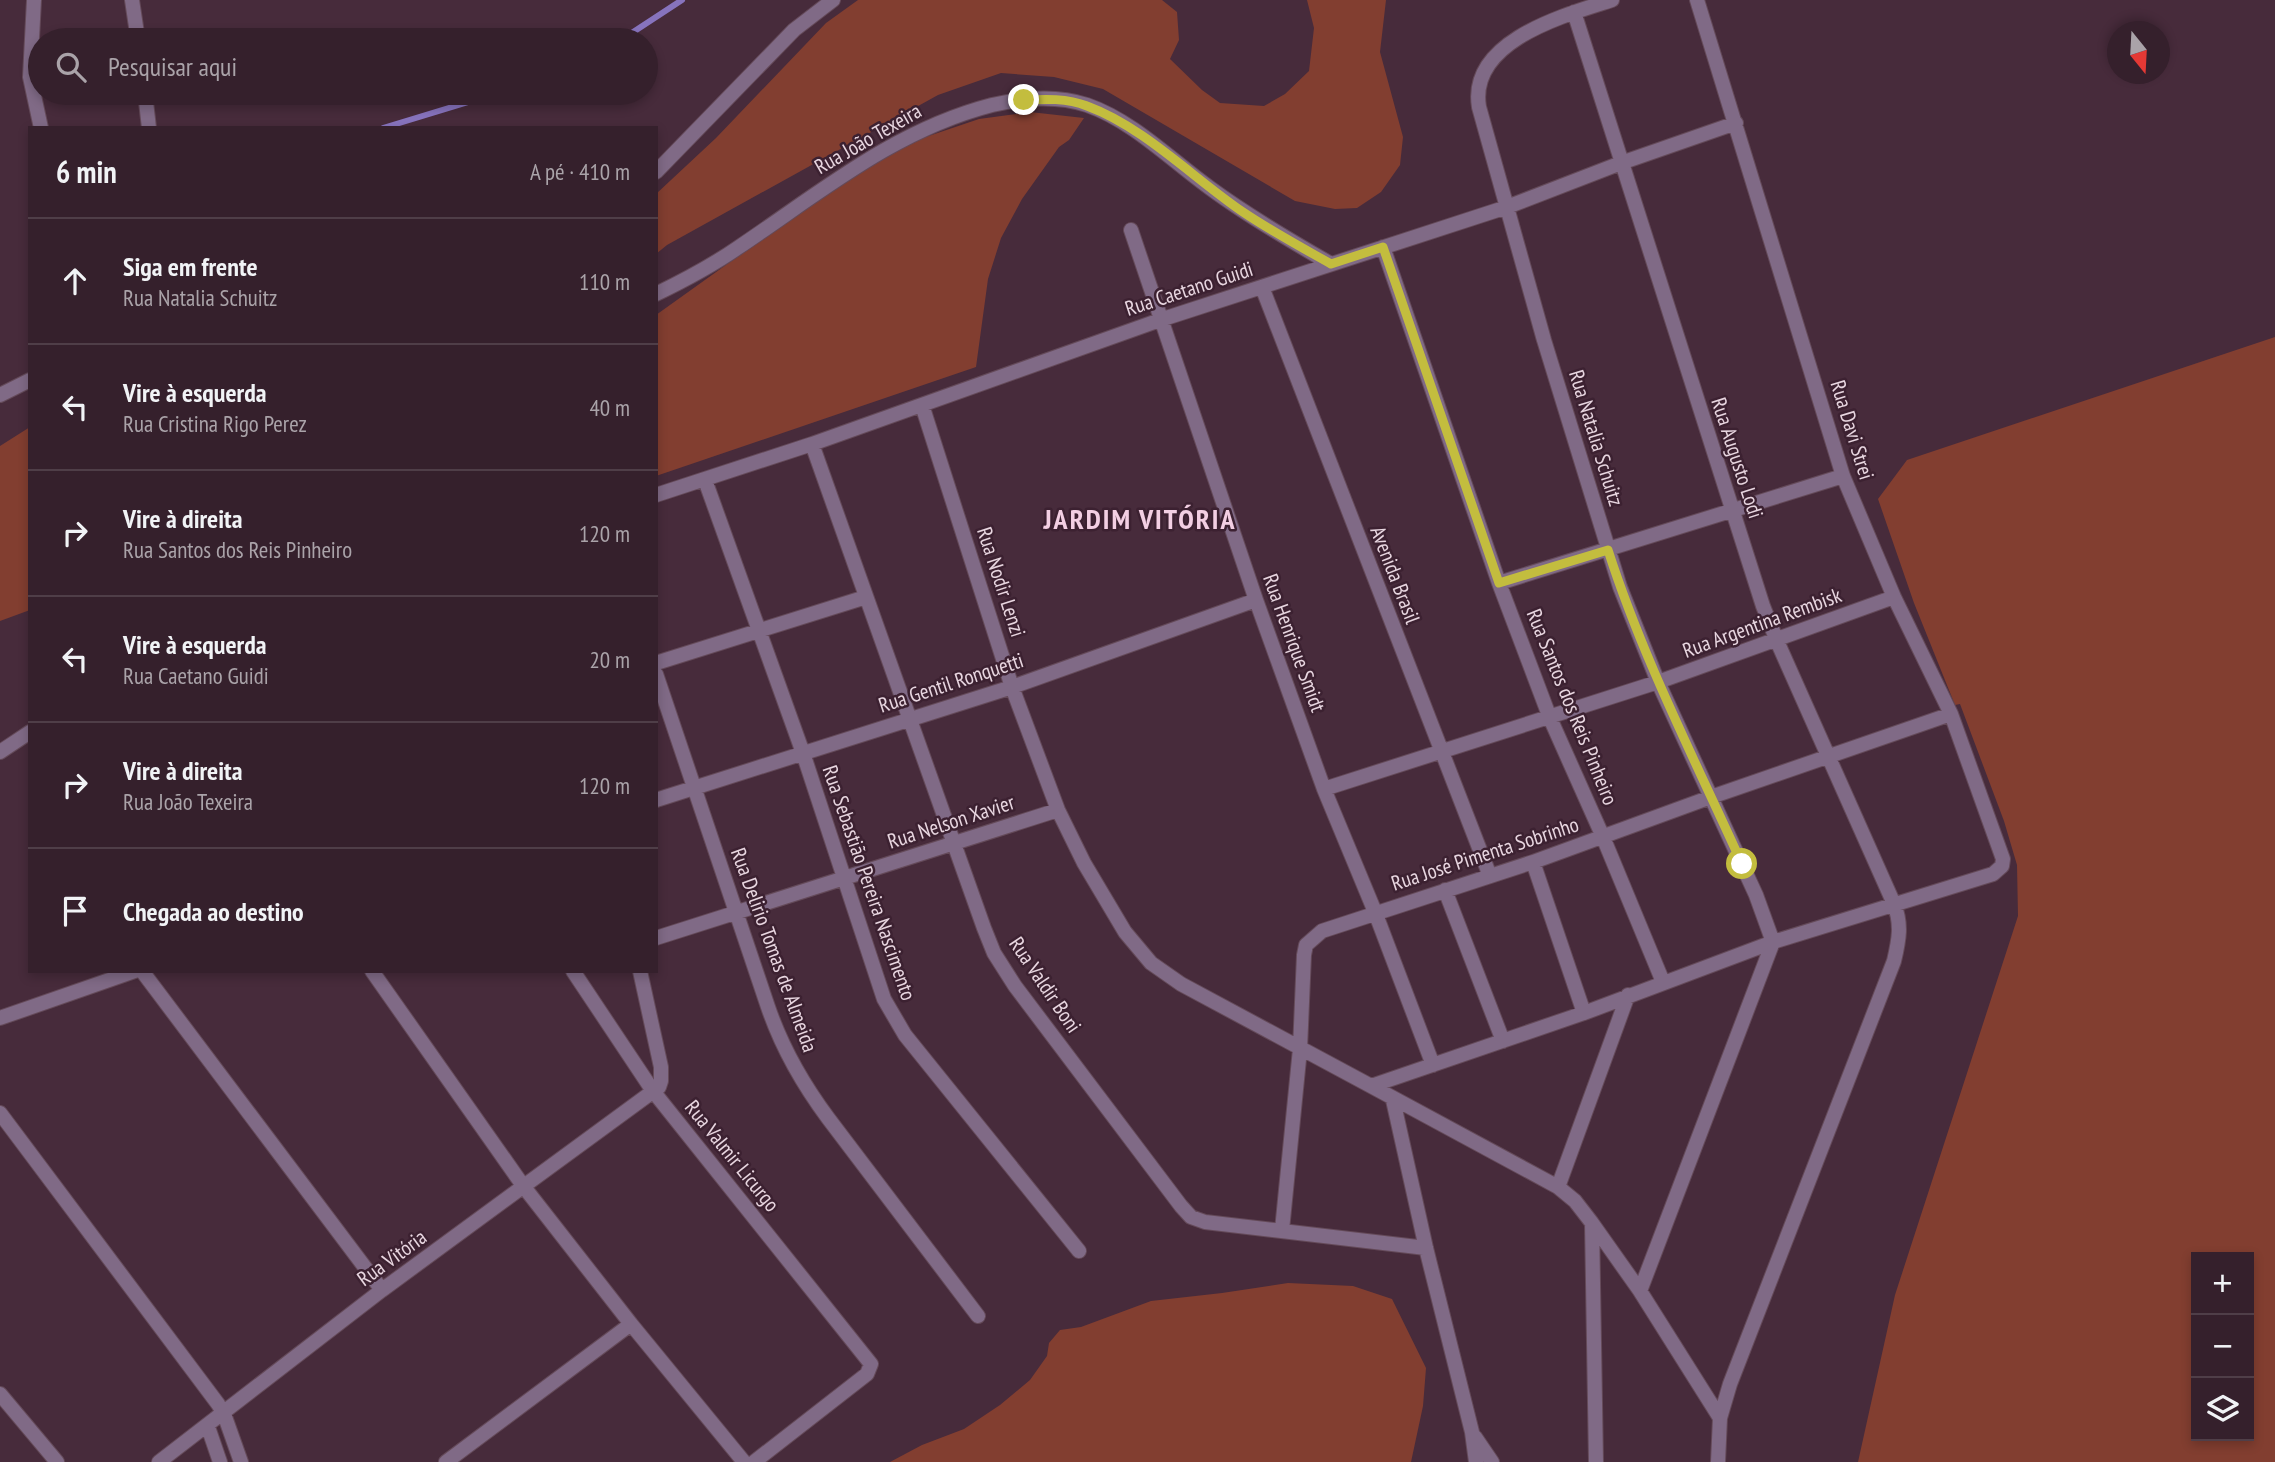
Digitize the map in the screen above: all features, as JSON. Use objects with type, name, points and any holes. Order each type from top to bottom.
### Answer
[{"type":"street","points":[[33,28],[34,0]]},
{"type":"street","points":[[132,0],[136,28]]},
{"type":"street","points":[[658,170],[794,30],[832,0]]},
{"type":"street","name":"Rua Natalia Schuitz","points":[[1612,0],[1530,30],[1515,40],[1487,66],[1479,85],[1479,107],[1544,340],[1608,550],[1635,628],[1766,918],[1773,942]]},
{"type":"street","name":"Rua Davi Strei","points":[[1697,0],[1843,476],[1894,597],[1951,714],[2003,859],[2002,866],[1993,874],[1894,904]]},
{"type":"street","name":"Rua Augusto Lodi","points":[[1574,12],[1731,512],[1777,641],[1894,904],[1899,922],[1894,961],[1730,1384],[1720,1418],[1718,1462]]},
{"type":"street","name":"Rua João Texeira","points":[[658,294],[712,264],[870,157],[913,133],[967,111],[1004,102],[1049,99],[1087,105],[1112,117],[1244,213],[1331,264]]},
{"type":"street","points":[[36,105],[41,126]]},
{"type":"street","points":[[146,105],[149,126]]},
{"type":"street","name":"Rua Caetano Guidi","points":[[658,494],[812,444],[1160,320],[1507,207],[1736,123]]},
{"type":"street","name":"Rua Henrique Smidt","points":[[1131,230],[1256,600],[1324,789],[1375,912],[1433,1065]]},
{"type":"street","name":"Rua Santos dos Reis Pinheiro","points":[[1383,247],[1499,583],[1550,718],[1604,837],[1662,982]]},
{"type":"street","name":"Avenida Brasil","points":[[1262,287],[1490,876]]},
{"type":"street","points":[[0,396],[28,381]]},
{"type":"street","name":"Rua Nodir Lenzi","points":[[922,405],[1012,687],[1058,810],[1084,863],[1125,932],[1151,963],[1181,984],[1558,1187],[1575,1201],[1640,1291],[1720,1418]]},
{"type":"street","name":"Rua Valdir Boni","points":[[812,444],[953,844],[1002,968],[1181,1206],[1191,1217],[1205,1222],[1426,1248]]},
{"type":"street","points":[[1499,583],[1843,476]]},
{"type":"street","name":"Rua Sebastião Pereira Nascimento","points":[[705,480],[803,753],[876,977],[897,1023],[1079,1251]]},
{"type":"street","points":[[658,662],[866,597]]},
{"type":"street","name":"Rua Argentina Rembisk","points":[[1324,789],[1658,682],[1894,597]]},
{"type":"street","name":"Rua Gentil Ronquetti","points":[[658,799],[1012,687],[1256,600]]},
{"type":"street","name":"Rua Delirio Tomas de Almeida","points":[[658,680],[777,1034],[806,1089],[978,1316]]},
{"type":"street","name":"Rua José Pimenta Sobrinho","points":[[1282,1230],[1300,1049],[1306,945],[1322,931],[1532,862],[1951,714]]},
{"type":"street","points":[[0,752],[28,734]]},
{"type":"street","name":"Rua Nelson Xavier","points":[[658,937],[1058,810]]},
{"type":"street","points":[[1532,862],[1584,1013]]},
{"type":"street","points":[[1445,890],[1503,1041]]},
{"type":"street","points":[[1371,1087],[1584,1013],[1773,942],[1894,904]]},
{"type":"street","points":[[1640,1291],[1773,942]]},
{"type":"street","points":[[0,1018],[129,973]]},
{"type":"street","points":[[144,973],[382,1290]]},
{"type":"street","points":[[373,973],[524,1187],[744,1462]]},
{"type":"street","name":"Rua Valmir Licurgo","points":[[574,973],[653,1091],[869,1360],[871,1368],[867,1374],[754,1462]]},
{"type":"street","points":[[640,973],[662,1067],[662,1081],[653,1091]]},
{"type":"street","points":[[1558,1187],[1628,995]]},
{"type":"street","name":"Rua Vitória","points":[[159,1462],[208,1427],[382,1290],[653,1091]]},
{"type":"street","points":[[1393,1100],[1426,1248],[1472,1432],[1476,1462]]},
{"type":"street","points":[[0,1113],[224,1414],[242,1462]]},
{"type":"street","points":[[1592,1223],[1596,1462]]},
{"type":"street","points":[[446,1462],[631,1324]]},
{"type":"street","points":[[0,1394],[57,1462]]},
{"type":"street","points":[[208,1427],[220,1462]]},
{"type":"street","points":[[1472,1432],[1492,1462]]},
{"type":"shaded area","points":[[858,0],[1162,0],[1177,12],[1179,40],[1170,59],[1202,90],[1220,103],[1264,106],[1285,94],[1309,71],[1314,28],[1307,0],[1386,0],[1380,52],[1403,137],[1400,165],[1381,192],[1357,208],[1335,209],[1295,201],[1103,89],[1054,77],[1001,73],[938,95],[658,252],[658,192],[716,138],[826,23]]},
{"type":"shaded area","points":[[1030,112],[1084,118],[1069,140],[1059,147],[1022,199],[1001,238],[988,279],[976,367],[658,475],[658,314],[821,197],[905,144],[979,119]]},
{"type":"shaded area","points":[[2275,337],[2275,1462],[1858,1462],[1895,1295],[2018,916],[2017,865],[2004,821],[1960,704],[1955,705],[1914,603],[1878,499],[1907,460]]},
{"type":"shaded area","points":[[28,428],[28,611],[0,621],[0,446]]},
{"type":"shaded area","points":[[1288,1283],[1353,1286],[1392,1299],[1426,1368],[1423,1406],[1411,1462],[890,1462],[922,1445],[964,1429],[1000,1405],[1030,1380],[1047,1356],[1049,1343],[1060,1330],[1081,1327],[1151,1301]]},
{"type":"waterway","points":[[639,28],[682,0]]},
{"type":"waterway","points":[[390,126],[459,105]]},
{"type":"district","name":"JARDIM VITÓRIA","points":[[1140,519]]},
{"type":"route","points":[[1024,100],[1049,99],[1087,105],[1112,117],[1244,213],[1331,264],[1383,247],[1499,583],[1608,550],[1635,628],[1658,682],[1742,864]]}]
